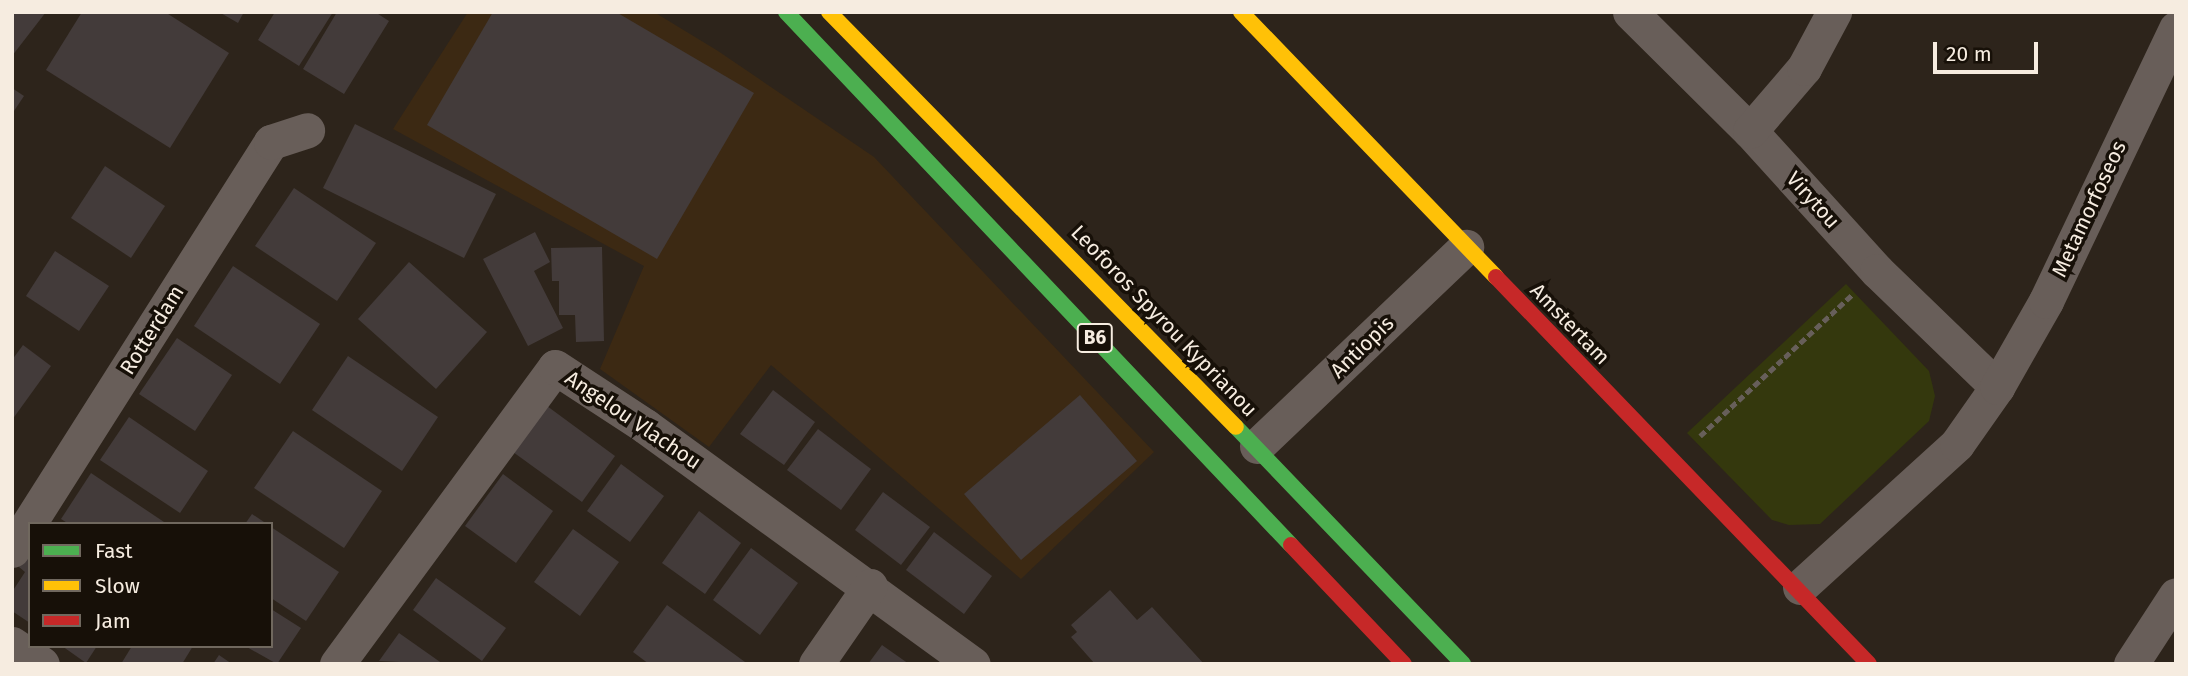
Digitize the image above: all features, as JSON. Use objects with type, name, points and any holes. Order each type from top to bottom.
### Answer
[{"type":"main road","name":"B6","points":[[786,12],[1392,660]]},
{"type":"main road","name":"Leoforos Spyrou Kyprianou","points":[[830,12],[1257,446],[1464,664]]},
{"type":"main road","name":"Amstertam","points":[[1241,12],[1674,461],[1800,587],[1869,664]]},
{"type":"street","name":"Virytou","points":[[1630,12],[1750,131],[1877,271],[1997,387]]},
{"type":"street","points":[[1750,131],[1804,68],[1834,12]]},
{"type":"street","name":"Metamorfoseos","points":[[1800,587],[1957,444],[1997,387],[2046,301],[2176,28]]},
{"type":"street","name":"Rotterdam","points":[[30,522],[271,142],[307,130]]},
{"type":"street","name":"Antiopis","points":[[1257,446],[1466,247]]},
{"type":"street","name":"Angelou Vlachou","points":[[337,664],[555,368],[870,586],[973,664]]},
{"type":"street","name":"Rotterdam","points":[[12,550],[28,525]]},
{"type":"street","points":[[816,664],[870,586]]},
{"type":"street","points":[[2131,664],[2176,595]]},
{"type":"street","points":[[12,644],[42,664]]},
{"type":"path","points":[[1674,461],[1877,271]]},
{"type":"shaded area","points":[[468,12],[654,12],[718,51],[874,157],[1154,452],[1021,579],[771,365],[709,447],[600,369],[644,266],[393,129]]},
{"type":"green space","points":[[1846,284],[1929,371],[1935,396],[1929,421],[1820,524],[1789,525],[1772,520],[1687,433]]},
{"type":"building","points":[[12,12],[46,12],[12,56]]},
{"type":"building","points":[[82,12],[165,12],[229,53],[170,148],[46,70]]},
{"type":"building","points":[[219,12],[244,12],[238,23]]},
{"type":"building","points":[[275,12],[333,12],[299,66],[258,40]]},
{"type":"building","points":[[337,12],[375,12],[389,21],[344,94],[303,69]]},
{"type":"building","points":[[493,12],[616,12],[754,93],[657,259],[427,125]]},
{"type":"building","points":[[12,88],[24,96],[12,114]]},
{"type":"building","points":[[355,124],[496,194],[464,258],[323,188]]},
{"type":"building","points":[[105,166],[165,206],[131,258],[71,218]]},
{"type":"building","points":[[294,188],[376,243],[337,301],[255,246]]},
{"type":"building","points":[[535,232],[550,262],[534,271],[563,328],[528,346],[483,259]]},
{"type":"building","points":[[602,247],[604,341],[576,342],[575,315],[559,315],[559,281],[552,281],[551,248]]},
{"type":"building","points":[[55,251],[109,286],[79,331],[26,296]]},
{"type":"building","points":[[409,262],[487,332],[436,389],[358,319]]},
{"type":"building","points":[[233,266],[320,324],[280,384],[194,326]]},
{"type":"building","points":[[177,338],[232,375],[195,431],[139,394]]},
{"type":"building","points":[[23,345],[51,366],[12,420],[12,360]]},
{"type":"building","points":[[348,356],[438,417],[402,471],[312,410]]},
{"type":"building","points":[[773,390],[815,422],[784,465],[740,434]]},
{"type":"building","points":[[1080,395],[1137,461],[1021,560],[964,494]]},
{"type":"building","points":[[547,406],[615,456],[582,502],[513,452]]},
{"type":"building","points":[[129,417],[208,471],[180,513],[100,460]]},
{"type":"building","points":[[818,429],[871,469],[841,510],[787,470]]},
{"type":"building","points":[[293,431],[382,491],[344,548],[254,488]]},
{"type":"building","points":[[621,464],[664,496],[630,542],[587,511]]},
{"type":"building","points":[[91,473],[164,522],[66,522],[61,519]]},
{"type":"building","points":[[503,474],[553,511],[516,563],[465,526]]},
{"type":"building","points":[[883,492],[930,527],[901,565],[855,530]]},
{"type":"building","points":[[699,511],[741,543],[705,594],[662,563]]},
{"type":"building","points":[[252,514],[264,522],[246,522]]},
{"type":"building","points":[[273,528],[339,572],[306,621],[273,599]]},
{"type":"building","points":[[573,529],[619,562],[580,616],[534,582]]},
{"type":"building","points":[[934,532],[992,576],[964,614],[906,570]]},
{"type":"building","points":[[751,548],[798,583],[760,635],[713,600]]},
{"type":"building","points":[[28,554],[28,622],[12,611],[12,592],[25,572],[19,567]]},
{"type":"building","points":[[436,578],[506,628],[482,661],[413,610]]},
{"type":"building","points":[[1110,590],[1137,620],[1152,607],[1204,664],[1095,664],[1071,637],[1077,632],[1071,625]]},
{"type":"building","points":[[667,605],[745,662],[744,664],[649,664],[633,652]]},
{"type":"building","points":[[273,610],[301,628],[277,664],[249,648],[273,648]]},
{"type":"building","points":[[399,633],[443,664],[379,661]]},
{"type":"building","points":[[882,645],[909,664],[868,664]]},
{"type":"building","points":[[65,648],[96,648],[86,663]]},
{"type":"building","points":[[131,648],[192,648],[182,664],[121,664]]},
{"type":"building","points":[[219,655],[232,664],[213,664]]},
{"type":"traffic: fast","points":[[786,12],[1291,545]]},
{"type":"traffic: fast","points":[[1236,427],[1463,664]]},
{"type":"traffic: slow","points":[[829,12],[1236,427]]},
{"type":"traffic: slow","points":[[1241,12],[1496,277]]},
{"type":"traffic: jam","points":[[1496,277],[1869,664]]},
{"type":"traffic: jam","points":[[1291,545],[1404,664]]}]
